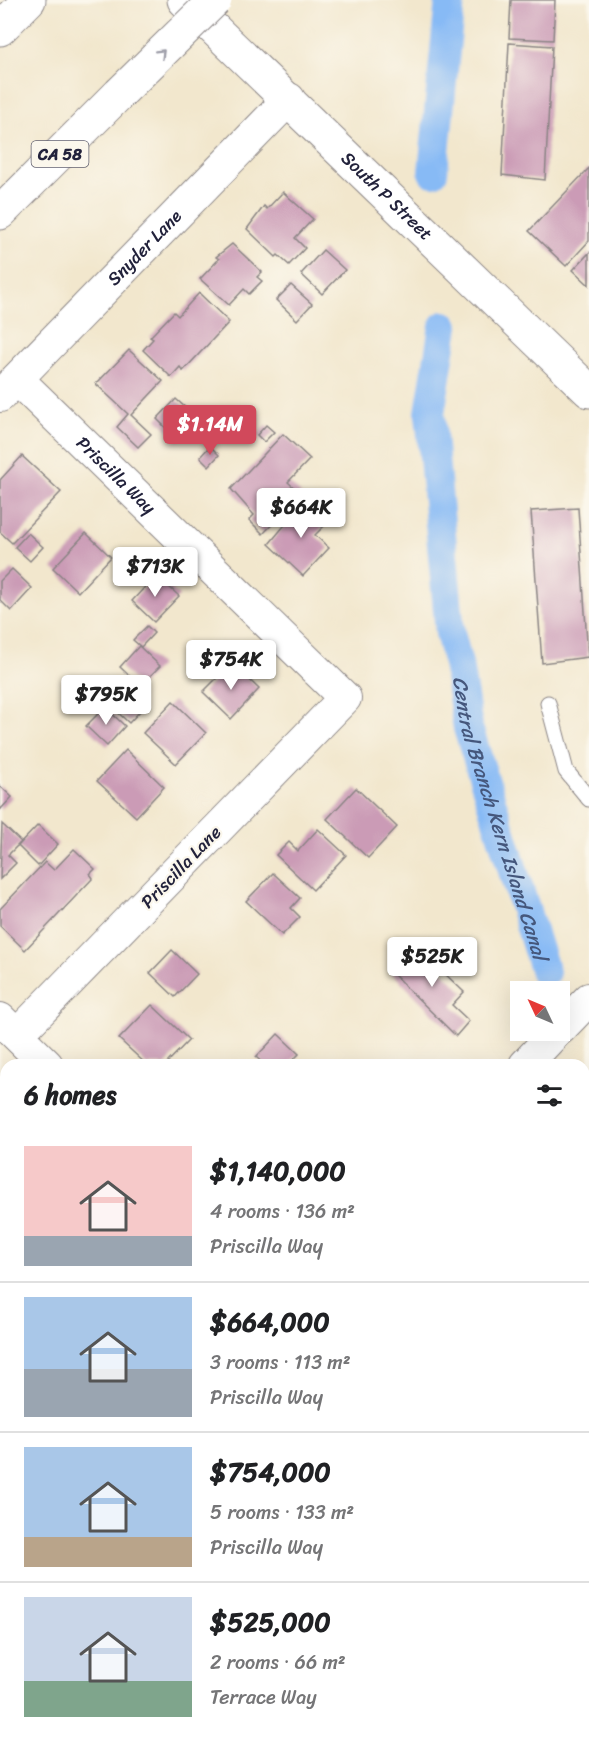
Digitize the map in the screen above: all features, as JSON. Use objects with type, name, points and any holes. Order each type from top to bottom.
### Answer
[{"type":"main road","name":"South P Street","points":[[184,0],[589,391]]},
{"type":"main road","name":"CA 58","points":[[0,213],[215,0]]},
{"type":"main road","points":[[0,29],[28,1]]},
{"type":"street","name":"Snyder Lane","points":[[8,387],[289,99]]},
{"type":"street","name":"Priscilla Way","points":[[8,387],[345,698]]},
{"type":"street","name":"Priscilla Lane","points":[[8,1027],[345,698]]},
{"type":"street","points":[[570,1019],[589,999]]},
{"type":"street","points":[[8,1027],[41,1059]]},
{"type":"street","points":[[531,1059],[548,1041]]},
{"type":"lane","points":[[548,703],[566,771],[589,799]]},
{"type":"building","points":[[511,0],[555,0],[553,40],[509,38]]},
{"type":"building","points":[[509,43],[552,46],[545,180],[502,175]]},
{"type":"building","points":[[589,168],[589,241],[566,266],[529,231]]},
{"type":"building","points":[[283,192],[313,219],[295,238],[305,248],[289,265],[278,255],[276,257],[247,229],[264,206],[267,209]]},
{"type":"building","points":[[232,244],[262,272],[257,277],[262,281],[249,294],[244,289],[229,305],[200,279],[219,259],[216,257]]},
{"type":"building","points":[[323,250],[345,270],[322,294],[301,274]]},
{"type":"building","points":[[589,253],[589,285],[573,270]]},
{"type":"building","points":[[291,285],[312,304],[297,320],[276,300]]},
{"type":"building","points":[[199,293],[229,322],[183,371],[180,367],[171,377],[143,350],[153,339],[150,337],[174,312],[178,316]]},
{"type":"building","points":[[129,350],[163,381],[131,415],[151,434],[138,447],[117,427],[128,414],[96,384]]},
{"type":"building","points":[[176,399],[199,420],[179,441],[157,419]]},
{"type":"building","points":[[266,425],[274,432],[264,442],[257,435]]},
{"type":"building","points":[[283,434],[310,459],[288,482],[301,494],[263,534],[249,520],[254,515],[231,489]]},
{"type":"building","points":[[210,446],[219,455],[209,466],[200,457]]},
{"type":"building","points":[[22,456],[61,492],[12,543],[0,532],[0,480]]},
{"type":"building","points":[[305,501],[328,522],[315,535],[329,548],[303,576],[269,544]]},
{"type":"building","points":[[578,508],[588,657],[542,663],[531,511]]},
{"type":"building","points":[[28,533],[43,547],[30,561],[15,547]]},
{"type":"building","points":[[86,533],[111,557],[78,592],[53,568]]},
{"type":"building","points":[[12,569],[32,588],[11,611],[0,600],[0,581]]},
{"type":"building","points":[[156,575],[179,596],[154,622],[132,601]]},
{"type":"building","points":[[147,626],[154,633],[141,647],[133,640]]},
{"type":"building","points":[[139,646],[160,666],[140,686],[120,667]]},
{"type":"building","points":[[232,663],[259,689],[231,719],[203,692]]},
{"type":"building","points":[[122,692],[141,710],[129,723],[110,705]]},
{"type":"building","points":[[173,701],[206,733],[176,764],[143,733]]},
{"type":"building","points":[[105,707],[125,726],[107,746],[86,726]]},
{"type":"building","points":[[126,750],[164,787],[136,817],[97,781]]},
{"type":"building","points":[[0,786],[12,797],[0,810]]},
{"type":"building","points":[[356,788],[397,827],[368,858],[327,819]]},
{"type":"building","points":[[2,824],[21,842],[8,855],[16,863],[0,879]]},
{"type":"building","points":[[38,825],[58,844],[38,866],[18,846]]},
{"type":"building","points":[[318,829],[346,855],[313,890],[276,855],[289,842],[298,851]]},
{"type":"building","points":[[74,849],[95,869],[90,874],[93,878],[25,950],[0,926],[0,909],[45,862],[54,870]]},
{"type":"building","points":[[273,873],[300,898],[291,908],[300,917],[282,935],[246,901]]},
{"type":"building","points":[[416,946],[464,992],[452,1005],[469,1021],[456,1036],[391,972]]},
{"type":"building","points":[[172,950],[197,974],[175,997],[150,973]]},
{"type":"building","points":[[152,1005],[189,1040],[171,1059],[141,1059],[119,1039]]},
{"type":"building","points":[[278,1034],[299,1054],[294,1059],[258,1059],[256,1057]]},
{"type":"waterway","points":[[433,172],[450,0]]},
{"type":"waterway","name":"Central Branch Kern Island Canal","points":[[444,326],[430,413],[450,633],[458,664],[468,728],[545,972]]}]
